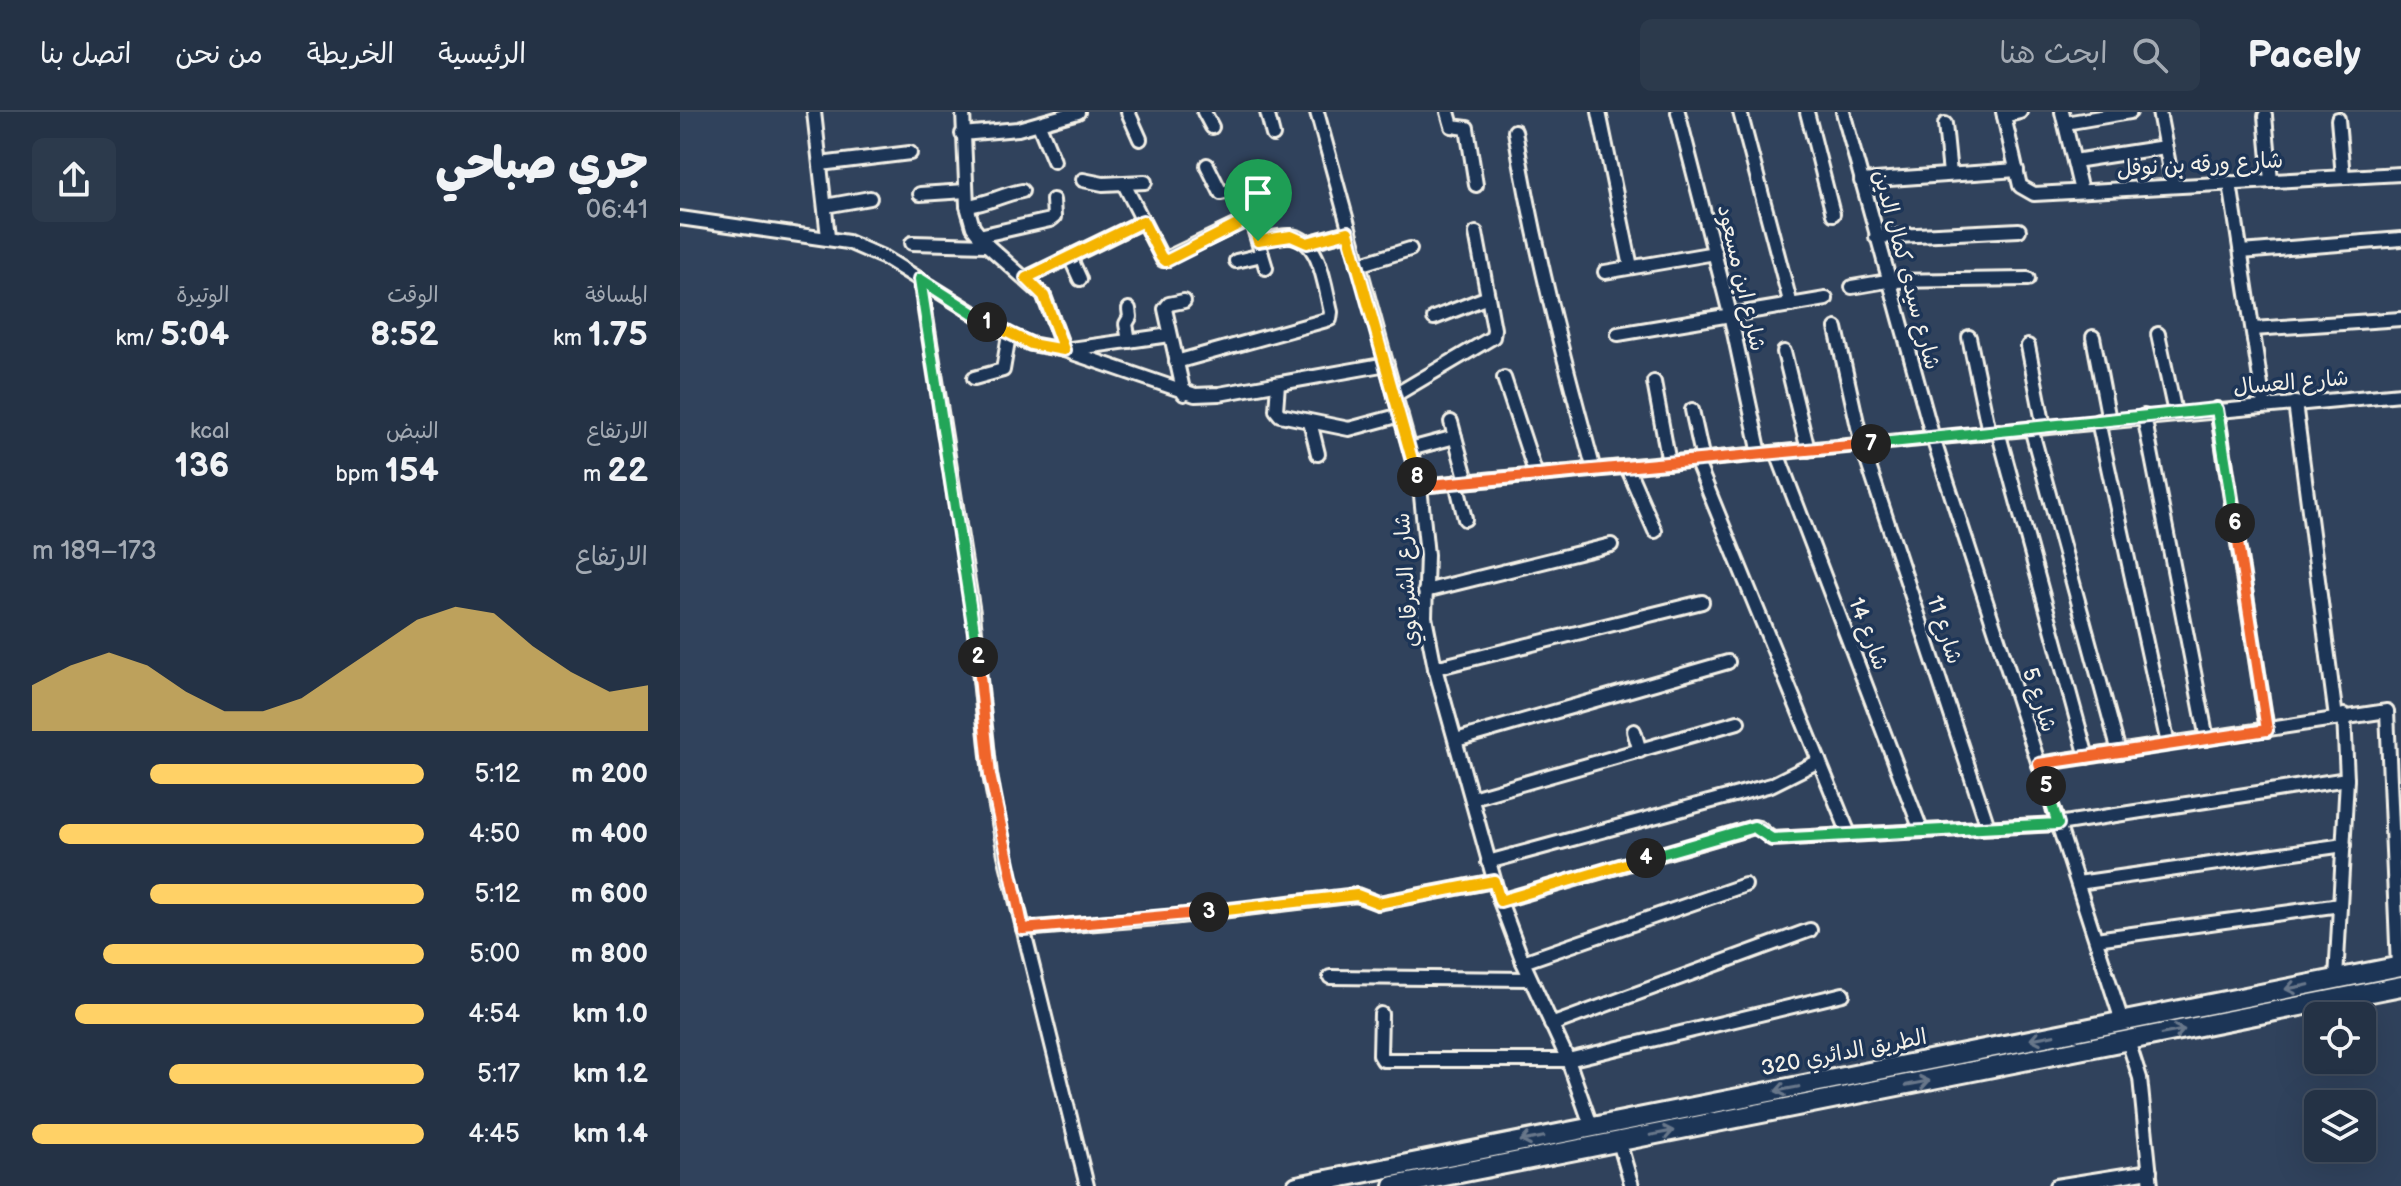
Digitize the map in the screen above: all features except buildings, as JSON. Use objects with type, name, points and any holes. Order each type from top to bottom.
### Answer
[{"type":"main road","name":"الطريق الدائري 320","points":[[1399,1179],[1592,1128],[2400,966]]},
{"type":"main road","name":"الطريق الدائري 320","points":[[1297,1186],[1399,1179],[1619,1142],[2401,986]]},
{"type":"street","points":[[816,112],[828,237]]},
{"type":"street","points":[[963,112],[967,206],[983,240],[1044,296],[1064,350]]},
{"type":"street","points":[[1128,112],[1140,139]]},
{"type":"street","points":[[1204,112],[1212,127]]},
{"type":"street","points":[[1267,112],[1273,135]]},
{"type":"street","name":"شارع الشرقاوي","points":[[1317,112],[1420,486],[1425,520],[1428,643],[1500,901],[1530,979],[1568,1060],[1592,1128]]},
{"type":"street","points":[[1448,112],[1452,126],[1467,128],[1476,185]]},
{"type":"street","points":[[1599,112],[1631,267]]},
{"type":"street","name":"شارع ابن مسعود","points":[[1678,112],[1730,314],[1760,454]]},
{"type":"street","points":[[1740,112],[1791,305]]},
{"type":"street","points":[[1807,112],[1833,214]]},
{"type":"street","name":"شارع سيدى كمال الدين","points":[[1843,112],[1887,281],[1933,438]]},
{"type":"street","points":[[1861,181],[2017,170],[2004,114],[2020,112]]},
{"type":"street","points":[[2081,191],[2064,118],[2130,112]]},
{"type":"street","points":[[2159,112],[2173,186]]},
{"type":"street","points":[[962,134],[1039,125],[1076,113]]},
{"type":"street","points":[[2265,116],[2271,181]]},
{"type":"street","points":[[2338,119],[2343,177]]},
{"type":"street","points":[[1945,124],[1950,174]]},
{"type":"street","points":[[1039,125],[1054,161]]},
{"type":"street","points":[[1515,131],[1549,304],[1594,470]]},
{"type":"street","points":[[2074,161],[2165,147]]},
{"type":"street","points":[[820,164],[910,153]]},
{"type":"street","points":[[1207,165],[1221,193],[1258,185]]},
{"type":"street","name":"شارع ورقه بن نوفل","points":[[2017,170],[2020,186],[2028,193],[2401,174]]},
{"type":"street","points":[[1083,180],[1124,184],[1145,182]]},
{"type":"street","points":[[2230,183],[2264,405]]},
{"type":"street","points":[[1124,184],[1161,257],[1166,261],[1251,218]]},
{"type":"street","points":[[1242,189],[1266,268]]},
{"type":"street","points":[[920,194],[966,191]]},
{"type":"street","points":[[967,206],[992,203],[1001,195],[1022,191]]},
{"type":"street","points":[[825,206],[870,198]]},
{"type":"street","points":[[912,243],[983,240],[1050,220],[1054,217],[1053,200]]},
{"type":"street","points":[[680,218],[828,237],[867,249],[1009,335],[1031,344],[1064,350],[1184,394],[1219,394],[1387,364]]},
{"type":"street","points":[[1026,278],[1143,221]]},
{"type":"street","points":[[1876,237],[2019,230]]},
{"type":"street","points":[[1307,243],[1348,232]]},
{"type":"street","points":[[1395,395],[1493,337],[1476,233]]},
{"type":"street","points":[[1176,362],[1330,319],[1331,312],[1315,255],[1307,243],[1291,236],[1258,241]]},
{"type":"street","points":[[2241,252],[2401,239]]},
{"type":"street","points":[[1358,265],[1410,249]]},
{"type":"street","points":[[1605,272],[1715,253]]},
{"type":"street","points":[[1236,261],[1262,255]]},
{"type":"street","points":[[1070,257],[1080,279]]},
{"type":"street","points":[[920,279],[973,613],[990,775],[1023,929],[1087,1186]]},
{"type":"street","points":[[1852,287],[1887,281],[2028,279]]},
{"type":"street","points":[[1434,318],[1488,297]]},
{"type":"street","points":[[1618,334],[1826,299]]},
{"type":"street","points":[[1184,301],[1169,304],[1165,309],[1184,394]]},
{"type":"street","points":[[1129,309],[1130,317],[1126,324],[1129,341]]},
{"type":"street","points":[[2253,329],[2401,319]]},
{"type":"street","name":"شارع 11","points":[[1836,328],[1862,445],[1988,827]]},
{"type":"street","points":[[2158,334],[2175,413]]},
{"type":"street","points":[[974,378],[1003,370],[1009,335]]},
{"type":"street","points":[[1064,350],[1170,335]]},
{"type":"street","points":[[1969,337],[1993,432],[2087,757]]},
{"type":"street","points":[[2093,337],[2104,420],[2168,744]]},
{"type":"street","points":[[2028,346],[2037,428],[2119,752]]},
{"type":"street","points":[[1784,352],[1808,450]]},
{"type":"street","points":[[1504,378],[1536,475]]},
{"type":"street","points":[[1654,382],[1669,463]]},
{"type":"street","points":[[1278,384],[1277,414],[1349,429],[1401,415]]},
{"type":"street","name":"شارع العسال","points":[[1420,486],[2401,394]]},
{"type":"street","points":[[2295,403],[2347,779],[2336,979]]},
{"type":"street","points":[[2217,409],[2267,730]]},
{"type":"street","points":[[1692,410],[1700,460],[1849,834]]},
{"type":"street","points":[[2144,416],[2207,739]]},
{"type":"street","points":[[1310,422],[1318,454]]},
{"type":"street","points":[[1451,422],[1465,519]]},
{"type":"street","points":[[1410,449],[1455,437]]},
{"type":"street","name":"شارع 5","points":[[1933,438],[2122,1021]]},
{"type":"street","name":"شارع 14","points":[[1777,453],[1921,830]]},
{"type":"street","points":[[1627,467],[1655,531]]},
{"type":"street","points":[[1425,591],[1611,545]]},
{"type":"street","points":[[1435,668],[1702,602]]},
{"type":"street","points":[[1456,740],[1728,662]]},
{"type":"street","points":[[2039,764],[2340,716],[2383,710],[2389,713],[2400,966]]},
{"type":"street","points":[[1472,798],[1738,722]]},
{"type":"street","points":[[1634,731],[1640,751]]},
{"type":"street","points":[[1488,862],[1771,785],[1819,761]]},
{"type":"street","points":[[1500,901],[1754,827],[1772,839],[2058,824],[2347,779]]},
{"type":"street","points":[[2078,883],[2344,845]]},
{"type":"street","points":[[1023,929],[1171,917],[1357,895],[1378,903],[1494,881]]},
{"type":"street","points":[[1523,962],[1745,885]]},
{"type":"street","points":[[2096,939],[2340,905]]},
{"type":"street","points":[[1551,1025],[1810,930]]},
{"type":"street","points":[[1330,977],[1530,979]]},
{"type":"street","points":[[1381,1014],[1380,1055],[1383,1060],[1568,1060],[1843,994]]},
{"type":"street","points":[[2128,1041],[2140,1078],[2151,1186]]},
{"type":"street","points":[[1619,1142],[1632,1186]]},
{"type":"street","points":[[2056,1186],[2150,1171]]},
{"type":"route","points":[[1251,218],[1258,241],[1291,236],[1307,243],[1348,232],[1420,486],[2217,409],[2267,730],[2039,764],[2058,824],[1772,839],[1762,829],[1754,827],[1500,901],[1494,881],[1378,903],[1357,895],[1171,917],[1023,929],[990,775],[973,613],[920,279],[1009,335],[1031,344],[1064,350],[1044,296],[1026,278],[1143,221],[1166,261],[1251,218]]}]
